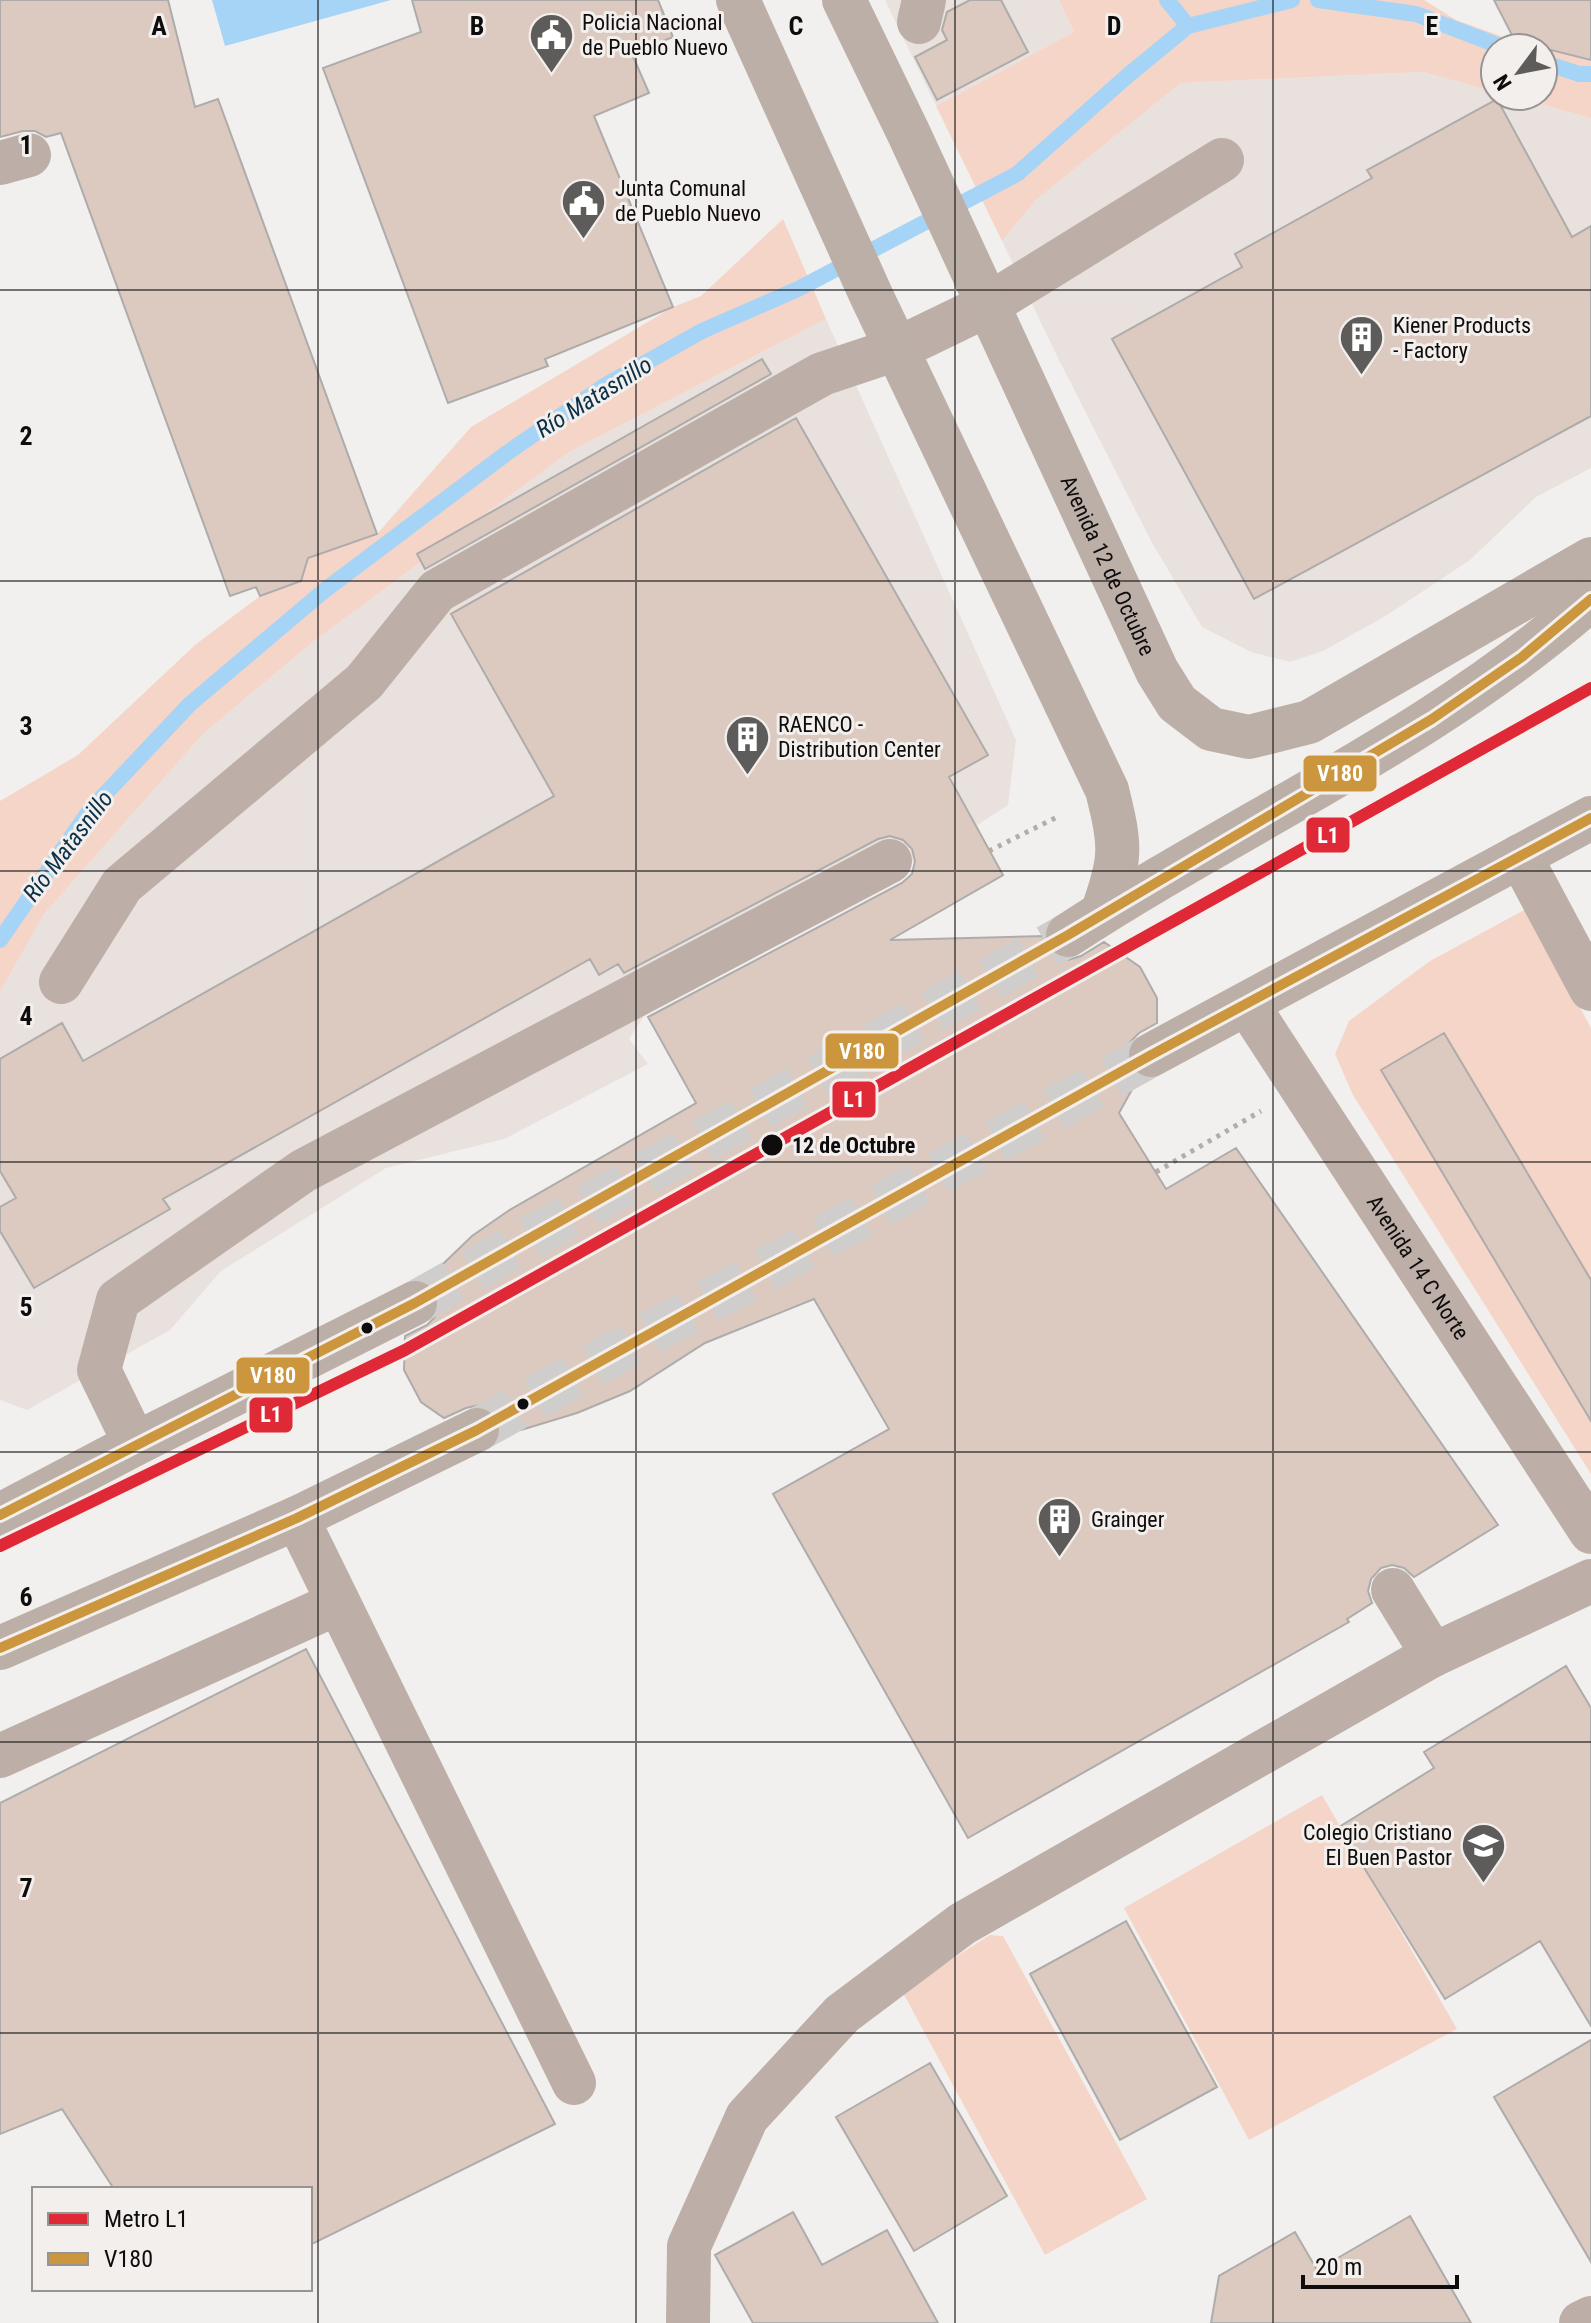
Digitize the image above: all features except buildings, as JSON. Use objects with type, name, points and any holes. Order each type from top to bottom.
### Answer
[{"type":"main road","points":[[738,0],[871,295],[1107,790],[1119,836],[1117,873],[1085,924],[1432,719],[1522,657],[1591,599]]},
{"type":"main road","name":"Avenida 12 de Octubre","points":[[844,0],[1157,671],[1177,703],[1211,729],[1249,737],[1309,722],[1591,559]]},
{"type":"main road","points":[[1151,1055],[1591,818]]},
{"type":"main road","points":[[0,1515],[415,1303]]},
{"type":"main road","points":[[0,1648],[297,1518],[477,1430]]},
{"type":"street","points":[[61,982],[122,885],[364,682],[437,591],[809,380],[897,349],[988,305],[1222,160]]},
{"type":"street","points":[[1520,856],[1591,989]]},
{"type":"street","points":[[135,1444],[99,1370],[118,1300],[303,1171],[890,861]]},
{"type":"street","name":"Avenida 14 C Norte","points":[[1247,1004],[1591,1532]]},
{"type":"street","points":[[297,1518],[574,2083]]},
{"type":"street","points":[[688,2323],[689,2246],[747,2117],[842,2014],[962,1924],[1433,1655],[1591,1581]]},
{"type":"street","points":[[1393,1590],[1433,1655]]},
{"type":"street","points":[[0,1756],[338,1603]]},
{"type":"street","points":[[1581,2323],[1591,2318]]},
{"type":"path","points":[[989,851],[1059,816]]},
{"type":"path","points":[[1156,1172],[1300,1089]]},
{"type":"shaded area","points":[[885,0],[1059,0],[1074,32],[936,106]]},
{"type":"shaded area","points":[[1059,0],[1424,0],[1456,20],[1490,32],[1479,32],[1479,88],[1423,72],[1181,83],[1037,199],[1002,241],[936,106],[1074,32]]},
{"type":"shaded area","points":[[1559,52],[1591,60],[1591,118],[1559,109]]},
{"type":"shaded area","points":[[1423,72],[1479,88],[1479,112],[1559,112],[1559,109],[1591,118],[1591,468],[1536,497],[1470,560],[1384,617],[1323,651],[1290,662],[1251,652],[1202,627],[1151,541],[1002,241],[1037,199],[1181,83]]},
{"type":"shaded area","points":[[783,219],[826,319],[569,452],[314,641],[203,734],[44,914],[0,992],[0,801],[78,755],[195,645],[260,596],[301,581],[308,558],[377,534],[471,427],[673,307],[701,296]]},
{"type":"shaded area","points":[[826,319],[1016,740],[1008,805],[646,1013],[629,1039],[648,1064],[504,1139],[386,1168],[221,1271],[170,1330],[27,1410],[0,1400],[0,992],[44,914],[203,734],[314,641],[569,452]]},
{"type":"shaded area","points":[[1526,909],[1591,1028],[1591,1474],[1353,1095],[1335,1054],[1349,1021],[1430,961]]},
{"type":"shaded area","points":[[1322,1795],[1457,2029],[1249,2140],[1124,1908]]},
{"type":"shaded area","points":[[990,1935],[1003,1936],[1147,2199],[1045,2255],[902,1991]]},
{"type":"water","points":[[212,0],[391,0],[225,46]]},
{"type":"waterway","points":[[1167,0],[1188,26]]},
{"type":"waterway","name":"Río Matasnillo","points":[[0,940],[90,810],[190,704],[325,590],[507,453],[604,386],[702,331],[798,289],[1017,174],[1188,26],[1292,0]]},
{"type":"waterway","name":"Río Matasnillo","points":[[1318,0],[1416,14],[1479,38]]},
{"type":"waterway","name":"Río Matasnillo","points":[[1559,67],[1579,74],[1591,74]]},
{"type":"tunnel","points":[[415,1303],[1068,935]]},
{"type":"tunnel","points":[[477,1430],[1151,1055]]},
{"type":"metro line","name":"L1","points":[[0,1546],[405,1350],[1591,688]]},
{"type":"transit line","name":"V180","points":[[0,1515],[415,1303],[1068,935],[1432,719],[1522,657],[1591,599]]},
{"type":"transit line","name":"V180","points":[[0,1648],[297,1518],[477,1430],[1151,1055],[1591,818]]},
{"type":"place","name":"Policia Nacional de Pueblo Nuevo","points":[[551,74]]},
{"type":"place","name":"Junta Comunal de Pueblo Nuevo","points":[[584,240]]},
{"type":"place","name":"Kiener Products - Factory","points":[[1362,377]]},
{"type":"place","name":"RAENCO - Distribution Center","points":[[747,776]]},
{"type":"place","name":"12 de Octubre","points":[[772,1145]]},
{"type":"place","name":"Grainger","points":[[1060,1558]]},
{"type":"place","name":"Colegio Cristiano El Buen Pastor","points":[[1483,1884]]}]
